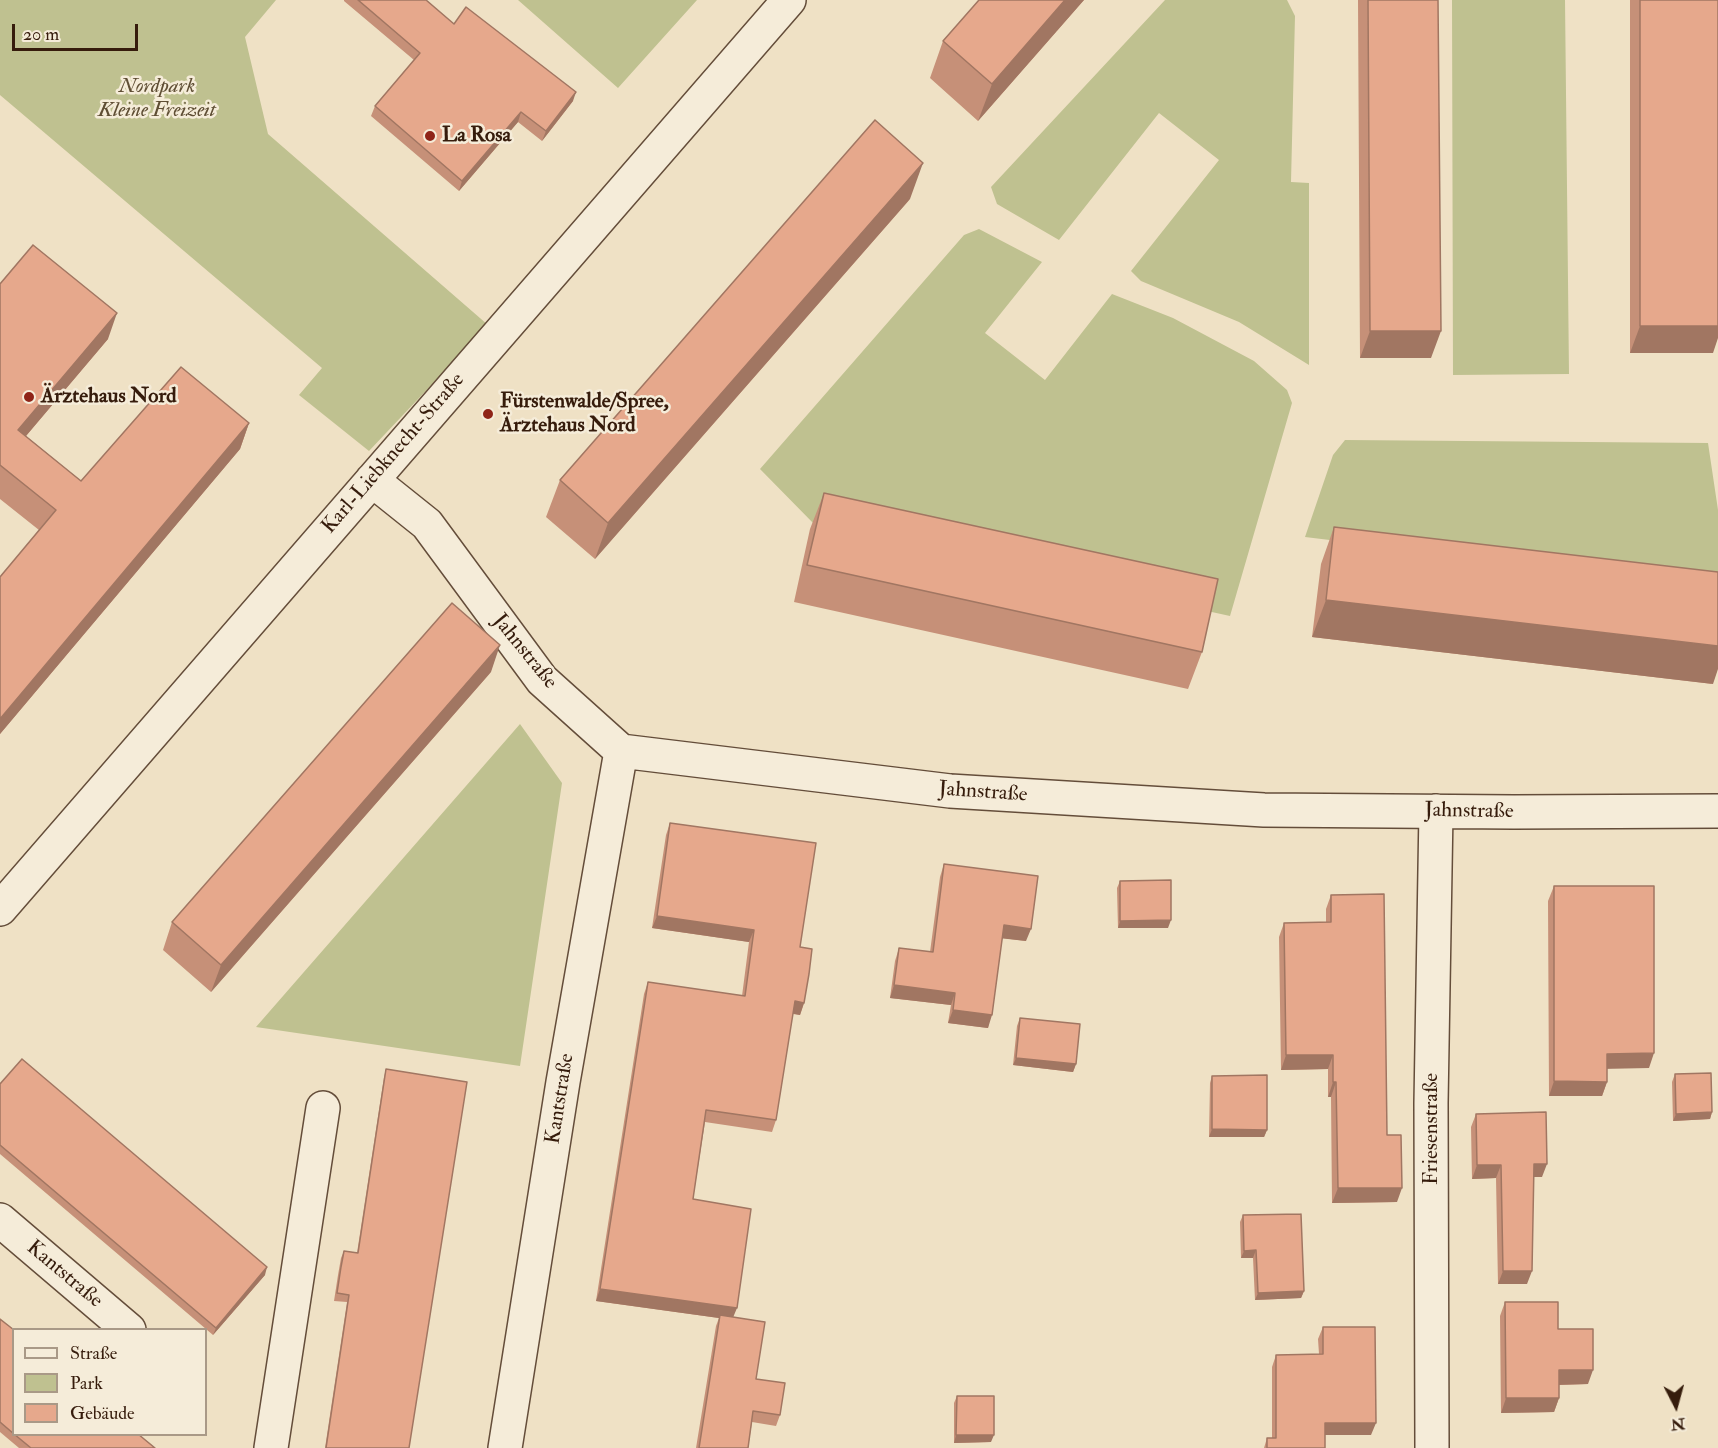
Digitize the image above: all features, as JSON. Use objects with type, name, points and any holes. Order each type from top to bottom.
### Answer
[{"type":"street","name":"Karl-Liebknecht-Straße","points":[[0,909],[789,0]]},
{"type":"street","name":"Jahnstraße","points":[[372,480],[427,524],[542,680],[621,751],[950,791],[1264,810],[1718,811]]},
{"type":"street","name":"Kantstraße","points":[[505,1448],[563,1082],[621,751]]},
{"type":"street","name":"Friesenstraße","points":[[1432,1448],[1431,1103],[1436,811]]},
{"type":"street","points":[[271,1448],[323,1108]]},
{"type":"street","name":"Kantstraße","points":[[0,1220],[128,1328]]},
{"type":"green space","name":"Nordpark Kleine Freizeit","points":[[0,0],[276,0],[245,37],[268,134],[488,325],[369,451],[299,395],[322,368],[0,95]]},
{"type":"green space","points":[[518,0],[697,0],[618,88]]},
{"type":"green space","points":[[1165,0],[1287,0],[1295,16],[1291,182],[1309,183],[1309,365],[1239,322],[1141,281],[1131,271],[1219,160],[1159,113],[1059,240],[997,204],[991,187]]},
{"type":"green space","points":[[1452,0],[1565,0],[1569,374],[1453,375]]},
{"type":"green space","points":[[979,229],[1042,262],[985,333],[1045,380],[1112,294],[1173,318],[1254,361],[1287,390],[1292,403],[1230,616],[815,525],[760,469],[964,235]]},
{"type":"green space","points":[[1345,440],[1708,443],[1718,510],[1718,587],[1305,537],[1333,455]]},
{"type":"green space","points":[[520,724],[562,783],[520,1066],[256,1027]]},
{"type":"building","points":[[358,0],[426,0],[454,24],[466,7],[576,92],[546,131],[521,112],[462,181],[375,106],[420,53]]},
{"type":"building","points":[[979,0],[1065,0],[992,84],[943,41]]},
{"type":"building","points":[[1368,0],[1438,0],[1441,331],[1370,331]]},
{"type":"building","points":[[1640,0],[1718,0],[1718,326],[1640,326]]},
{"type":"building","points":[[875,120],[923,163],[608,523],[560,480]]},
{"type":"building","points":[[33,245],[117,313],[18,430],[81,481],[181,367],[249,423],[0,719],[0,577],[56,510],[0,465],[0,284]]},
{"type":"building","points":[[824,493],[1218,579],[1202,652],[807,565]]},
{"type":"building","points":[[1334,527],[1718,572],[1718,646],[1326,600]]},
{"type":"building","points":[[452,603],[500,645],[221,965],[172,922]]},
{"type":"building","points":[[670,823],[816,843],[800,947],[812,949],[809,974],[804,1003],[795,1001],[776,1120],[706,1110],[693,1199],[751,1209],[737,1308],[600,1289],[648,982],[745,996],[754,930],[657,916]]},
{"type":"building","points":[[944,864],[1038,876],[1031,929],[1004,925],[992,1015],[953,1010],[955,993],[894,985],[899,948],[933,952]]},
{"type":"building","points":[[1171,880],[1171,920],[1120,921],[1120,881]]},
{"type":"building","points":[[1554,886],[1654,886],[1654,1053],[1607,1054],[1607,1082],[1554,1081]]},
{"type":"building","points":[[1384,894],[1387,1135],[1401,1135],[1402,1188],[1338,1188],[1336,1082],[1333,1082],[1333,1055],[1286,1055],[1284,923],[1331,922],[1331,895]]},
{"type":"building","points":[[1020,1018],[1080,1024],[1076,1064],[1016,1058]]},
{"type":"building","points":[[22,1059],[267,1267],[216,1328],[0,1145],[0,1084]]},
{"type":"building","points":[[386,1069],[467,1082],[409,1448],[326,1448],[349,1295],[337,1293],[341,1267],[344,1251],[358,1253]]},
{"type":"building","points":[[1711,1073],[1712,1112],[1676,1114],[1675,1074]]},
{"type":"building","points":[[1267,1075],[1267,1130],[1212,1129],[1212,1076]]},
{"type":"building","points":[[1546,1112],[1547,1164],[1534,1164],[1532,1271],[1503,1271],[1501,1165],[1477,1165],[1476,1114]]},
{"type":"building","points":[[1301,1214],[1304,1291],[1258,1293],[1256,1250],[1244,1251],[1243,1215]]},
{"type":"building","points":[[1505,1302],[1558,1302],[1558,1329],[1593,1329],[1593,1370],[1559,1370],[1559,1398],[1506,1398]]},
{"type":"building","points":[[720,1315],[765,1322],[756,1379],[785,1383],[780,1415],[753,1411],[748,1448],[699,1448]]},
{"type":"building","points":[[0,1319],[12,1328],[12,1432],[0,1422]]},
{"type":"building","points":[[1323,1327],[1375,1327],[1376,1423],[1325,1423],[1325,1448],[1267,1448],[1267,1438],[1276,1438],[1276,1355],[1323,1354]]},
{"type":"building","points":[[957,1396],[994,1396],[994,1435],[956,1435]]},
{"type":"building","points":[[16,1436],[140,1436],[155,1448],[31,1448]]},
{"type":"place","name":"La Rosa","points":[[430,136]]},
{"type":"place","name":"Ärztehaus Nord","points":[[29,397]]},
{"type":"place","name":"Fürstenwalde/Spree, Ärztehaus Nord","points":[[488,414]]}]
